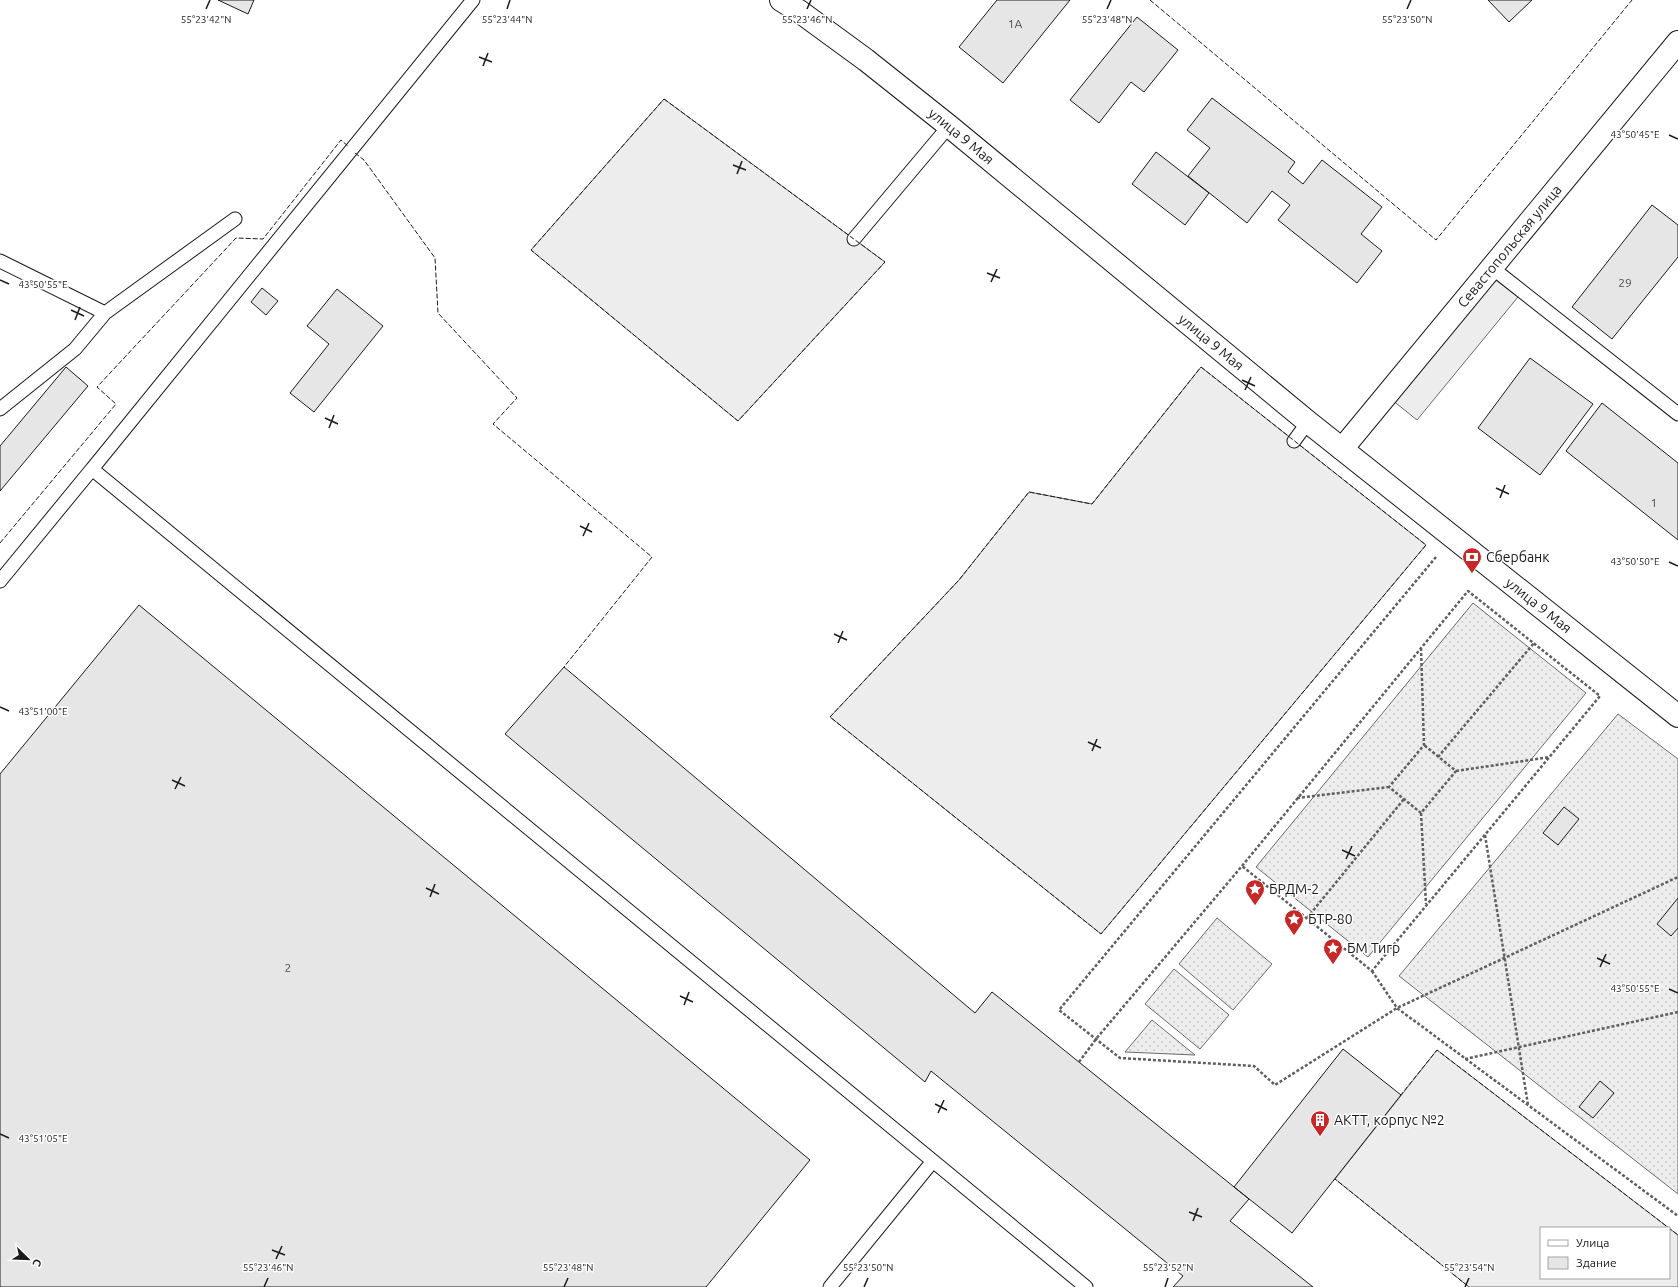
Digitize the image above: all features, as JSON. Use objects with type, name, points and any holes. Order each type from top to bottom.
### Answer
[{"type":"main road","name":"улица 9 Мая","points":[[780,0],[799,11],[866,60],[949,126],[1308,422],[1678,716]]},
{"type":"main road","name":"Севастопольская улица","points":[[1342,449],[1678,42]]},
{"type":"lane","points":[[0,581],[473,0]]},
{"type":"lane","points":[[854,239],[949,126]]},
{"type":"lane","points":[[0,409],[75,349],[105,313],[235,219]]},
{"type":"lane","points":[[0,261],[105,313]]},
{"type":"lane","points":[[1491,267],[1678,414]]},
{"type":"lane","points":[[1294,441],[1308,422]]},
{"type":"lane","points":[[92,469],[1086,1287]]},
{"type":"lane","points":[[830,1287],[932,1161]]},
{"type":"path","points":[[1453,538],[1059,1010],[1120,1058],[1254,1066],[1275,1085],[1397,1008],[1678,877]]},
{"type":"path","points":[[1079,1062],[1096,1039],[1242,866],[1468,591],[1600,696],[1372,971]]},
{"type":"path","points":[[1438,757],[1534,643]]},
{"type":"path","points":[[1297,798],[1389,787],[1424,745],[1421,648]]},
{"type":"path","points":[[1424,745],[1456,771]]},
{"type":"path","points":[[1426,905],[1421,813],[1456,771],[1550,757]]},
{"type":"path","points":[[1389,787],[1421,813]]},
{"type":"path","points":[[1307,918],[1404,799]]},
{"type":"path","points":[[1485,835],[1528,1105]]},
{"type":"path","points":[[1242,866],[1372,971],[1397,1008],[1678,1216]]},
{"type":"path","points":[[1464,1059],[1678,1012]]},
{"type":"shaded area","points":[[664,99],[885,262],[738,421],[531,250]]},
{"type":"shaded area","points":[[1494,278],[1518,297],[1417,420],[1392,400]]},
{"type":"shaded area","points":[[1201,367],[1426,545],[1101,934],[830,717],[959,580],[1029,492],[1092,504]]},
{"type":"shaded area","points":[[1473,603],[1586,693],[1368,957],[1256,867]]},
{"type":"shaded area","points":[[1618,714],[1678,759],[1678,1194],[1399,976]]},
{"type":"shaded area","points":[[1217,918],[1272,964],[1233,1010],[1179,964]]},
{"type":"shaded area","points":[[1174,969],[1229,1015],[1200,1049],[1145,1004]]},
{"type":"shaded area","points":[[1152,1020],[1195,1055],[1125,1052]]},
{"type":"shaded area","points":[[1437,1050],[1668,1227],[1540,1227],[1540,1279],[1670,1279],[1670,1229],[1678,1235],[1678,1287],[1469,1287],[1335,1179]]},
{"type":"building","points":[[218,0],[254,0],[248,14]]},
{"type":"building","points":[[997,0],[1070,0],[1003,83],[959,47]]},
{"type":"building","points":[[1488,0],[1532,0],[1509,22]]},
{"type":"building","points":[[1137,17],[1178,50],[1144,92],[1131,82],[1099,123],[1070,100]]},
{"type":"building","points":[[1212,98],[1295,162],[1288,172],[1303,184],[1322,160],[1382,207],[1361,234],[1382,251],[1357,283],[1278,220],[1290,205],[1272,191],[1247,223],[1188,176],[1210,148],[1187,130]]},
{"type":"building","points":[[1156,152],[1209,193],[1185,225],[1132,184]]},
{"type":"building","points":[[1652,205],[1678,225],[1678,257],[1612,339],[1572,307]]},
{"type":"building","points":[[262,288],[278,301],[266,315],[251,302]]},
{"type":"building","points":[[337,289],[383,326],[314,412],[290,393],[329,344],[307,326]]},
{"type":"building","points":[[1530,358],[1593,404],[1540,475],[1478,428]]},
{"type":"building","points":[[66,367],[88,386],[0,491],[0,446]]},
{"type":"building","points":[[1602,403],[1678,463],[1678,540],[1566,451]]},
{"type":"building","points":[[139,605],[810,1160],[706,1287],[0,1287],[0,774]]},
{"type":"building","points":[[564,667],[975,1013],[992,992],[1249,1199],[1230,1221],[1313,1287],[1173,1287],[1183,1276],[931,1071],[925,1082],[505,734]]},
{"type":"building","points":[[1564,807],[1579,819],[1558,845],[1543,833]]},
{"type":"building","points":[[1678,898],[1678,928],[1671,936],[1657,924]]},
{"type":"building","name":"АКТТ, корпус №2","points":[[1343,1049],[1401,1095],[1292,1233],[1234,1187]]},
{"type":"building","points":[[1600,1081],[1614,1093],[1593,1118],[1579,1107]]},
{"type":"fence","points":[[1150,0],[1436,240],[1632,0]]},
{"type":"fence","points":[[664,99],[885,262],[738,421],[531,250],[664,99]]},
{"type":"fence","points":[[0,543],[116,404],[97,387],[236,238],[263,239],[341,140],[349,147]]},
{"type":"fence","points":[[355,153],[364,160],[435,258],[438,313],[517,398],[493,424],[652,557],[564,667],[565,668]]},
{"type":"fence","points":[[1201,367],[1426,545],[1101,934],[830,717],[959,580],[1029,492],[1092,504],[1201,367]]},
{"type":"fence","points":[[1400,1096],[1437,1050],[1668,1227]]},
{"type":"fence","points":[[1333,1181],[1335,1179],[1469,1287]]},
{"type":"fence","points":[[1670,1229],[1678,1235]]},
{"type":"place","name":"Сбербанк","points":[[1472,574]]},
{"type":"place","name":"БРДМ-2","points":[[1255,906]]},
{"type":"place","name":"БТР-80","points":[[1294,936]]},
{"type":"place","name":"БМ Тигр","points":[[1333,965]]},
{"type":"place","name":"АКТТ, корпус №2","points":[[1320,1137]]}]
